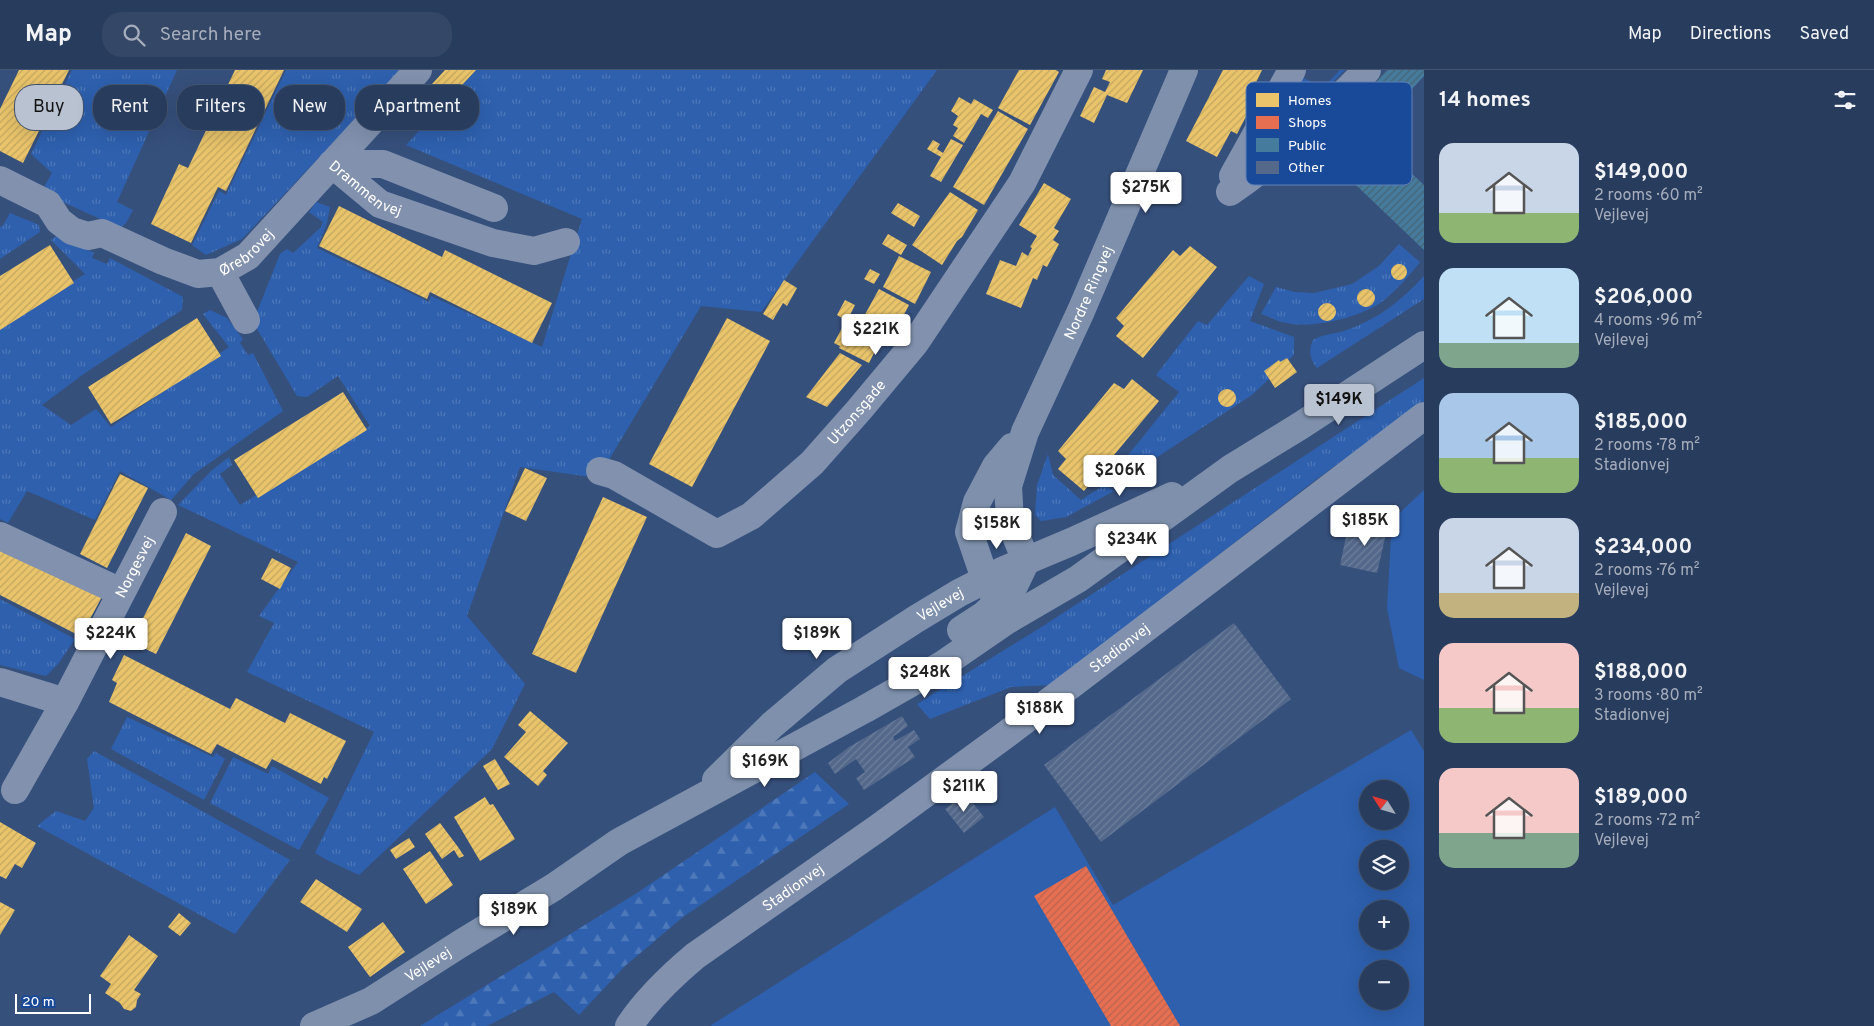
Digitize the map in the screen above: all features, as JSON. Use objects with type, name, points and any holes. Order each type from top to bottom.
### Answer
[{"type":"main road","name":"Nordre Ringvej","points":[[1026,561],[1010,521],[1008,486],[1025,432],[1075,326],[1184,70]]},
{"type":"main road","name":"Vejlevej","points":[[693,803],[772,725],[837,670],[916,619],[959,593],[997,601],[1078,579],[1230,469],[1424,345]]},
{"type":"main road","name":"Nordre Ringvej","points":[[997,601],[974,549],[969,532],[977,502],[996,466],[1025,432]]},
{"type":"main road","name":"Vejlevej","points":[[314,1026],[370,1002],[554,887],[619,842],[942,665],[997,601],[1026,561],[1230,469]]},
{"type":"street","name":"Ørebrovej","points":[[0,180],[48,204],[59,221],[72,230],[88,236],[102,233],[163,262],[198,274],[220,272],[248,256],[418,70]]},
{"type":"street","name":"Utzonsgade","points":[[600,471],[614,475],[717,534],[751,516],[812,463],[915,343],[1022,182],[1079,70]]},
{"type":"street","points":[[1286,82],[1292,70]]},
{"type":"street","points":[[1355,82],[1367,70]]},
{"type":"street","points":[[1246,156],[1231,184],[1246,178]]},
{"type":"street","name":"Drammenvej","points":[[332,164],[383,164],[494,208]]},
{"type":"street","name":"Drammenvej","points":[[332,164],[380,204],[493,243],[534,251],[566,242]]},
{"type":"street","points":[[220,272],[246,320]]},
{"type":"street","name":"Stadionvej","points":[[629,1026],[661,986],[695,956],[878,828],[1008,733],[1424,416]]},
{"type":"street","name":"Norgesvej","points":[[15,790],[65,702],[164,512]]},
{"type":"street","points":[[0,536],[121,592]]},
{"type":"street","points":[[0,682],[65,702]]},
{"type":"green space","points":[[72,70],[177,70],[167,92],[167,85],[93,85],[93,130],[150,130],[117,202],[133,210],[126,223],[120,228],[41,192],[52,173],[31,154],[43,130],[83,130],[83,85],[65,85]]},
{"type":"green space","points":[[286,70],[402,70],[388,85],[355,85],[355,120],[242,239],[206,255],[192,245],[219,191],[226,195],[257,130],[264,130],[264,116],[274,95],[274,130],[345,130],[345,85],[279,85]]},
{"type":"green space","points":[[476,70],[937,70],[761,312],[701,306],[598,478],[520,467],[467,616],[525,684],[492,749],[359,875],[315,853],[374,732],[247,672],[274,623],[259,616],[298,562],[178,505],[212,470],[229,457],[232,465],[220,474],[240,505],[370,426],[338,376],[307,397],[297,396],[253,322],[280,254],[287,249],[293,253],[321,227],[323,222],[309,212],[316,202],[330,207],[327,223],[317,248],[429,302],[431,296],[542,347],[582,219],[406,145],[420,130],[479,130],[479,85],[462,85]]},
{"type":"green space","points":[[1340,70],[1345,70],[1333,82],[1329,82]]},
{"type":"green space","points":[[1303,78],[1312,82],[1300,82]]},
{"type":"green space","points":[[10,213],[39,225],[40,232],[0,259],[0,226],[2,227]]},
{"type":"green space","points":[[58,235],[94,253],[92,258],[107,264],[110,258],[183,297],[182,310],[85,373],[42,405],[71,425],[96,409],[111,427],[229,347],[203,314],[210,310],[227,318],[243,339],[240,343],[248,355],[253,353],[283,411],[194,474],[171,500],[120,471],[95,520],[27,491],[8,523],[0,519],[0,326],[85,274],[51,240]]},
{"type":"green space","points":[[1399,244],[1420,262],[1393,292],[1374,307],[1350,317],[1310,324],[1277,321],[1261,314],[1276,287],[1295,292],[1314,293],[1352,284],[1379,266]]},
{"type":"green space","points":[[1249,276],[1264,284],[1250,321],[1294,337],[1294,355],[1252,395],[1113,486],[1105,485],[1114,491],[1066,517],[1041,521],[1035,515],[1037,485],[1048,454],[1053,475],[1081,500],[1104,485],[1179,392],[1156,375],[1198,321],[1207,325]]},
{"type":"green space","points":[[1424,276],[1424,299],[1317,368],[1310,355],[1313,340],[1321,336],[1347,330],[1369,320],[1398,301]]},
{"type":"green space","points":[[1424,378],[1424,402],[1314,481],[1051,685],[1011,687],[930,719],[917,704],[1040,628]]},
{"type":"green space","points":[[1424,490],[1424,680],[1399,668],[1387,608],[1392,520]]},
{"type":"green space","points":[[0,599],[75,639],[58,664],[46,676],[0,665]]},
{"type":"green space","points":[[127,717],[213,757],[216,753],[225,759],[204,800],[111,749]]},
{"type":"green space","points":[[1411,730],[1424,751],[1424,1026],[710,1026],[1055,807],[1113,905]]},
{"type":"green space","points":[[94,751],[290,860],[235,934],[37,826],[56,811],[85,821],[94,808],[87,759]]},
{"type":"green space","points":[[233,757],[268,774],[272,766],[329,798],[299,850],[210,803]]},
{"type":"green space","points":[[815,772],[849,804],[683,917],[625,966],[579,1015],[554,992],[487,1026],[420,1026],[637,893]]},
{"type":"building: Homes","points":[[19,70],[69,70],[62,85],[15,85],[15,130],[39,130],[23,163],[0,151],[0,109]]},
{"type":"building: Homes","points":[[235,70],[284,70],[277,85],[274,85],[274,91],[264,112],[264,85],[228,85]]},
{"type":"building: Homes","points":[[445,70],[476,70],[462,85],[431,85]]},
{"type":"building: Homes","points":[[1019,70],[1056,70],[1059,72],[1030,125],[998,108]]},
{"type":"building: Homes","points":[[1106,70],[1143,70],[1127,103],[1107,95],[1094,123],[1080,116],[1094,87],[1105,92],[1110,82],[1102,79]]},
{"type":"building: Homes","points":[[1223,70],[1262,70],[1256,82],[1246,82],[1246,116],[1237,134],[1231,131],[1217,157],[1186,141]]},
{"type":"building: Homes","points":[[959,97],[971,104],[974,99],[993,110],[988,118],[981,114],[964,143],[953,136],[958,128],[953,125],[958,116],[951,111]]},
{"type":"building: Homes","points":[[998,111],[1028,129],[984,205],[953,187]]},
{"type":"building: Homes","points":[[206,130],[255,130],[226,191],[218,187],[191,243],[151,224],[179,164],[188,168]]},
{"type":"building: Homes","points":[[951,139],[963,145],[941,182],[930,176],[941,157],[927,149],[933,140],[940,144],[937,149],[943,153]]},
{"type":"building: Homes","points":[[1044,183],[1071,199],[1054,228],[1059,231],[1053,240],[1059,244],[1047,267],[1043,265],[1037,280],[1033,278],[1021,308],[986,294],[1000,260],[1016,266],[1022,252],[1028,256],[1032,248],[1030,247],[1037,236],[1019,225]]},
{"type":"building: Homes","points":[[950,192],[978,210],[942,265],[912,245]]},
{"type":"building: Homes","points":[[898,203],[920,216],[914,227],[891,213]]},
{"type":"building: Homes","points":[[339,206],[442,257],[445,250],[552,303],[532,343],[430,292],[427,299],[319,246]]},
{"type":"building: Homes","points":[[888,234],[907,245],[901,255],[882,244]]},
{"type":"building: Homes","points":[[50,245],[74,283],[0,330],[0,276]]},
{"type":"building: Homes","points":[[1190,246],[1217,267],[1143,358],[1116,336],[1124,326],[1116,318],[1173,250],[1180,256]]},
{"type":"building: Homes","points":[[899,256],[931,272],[915,304],[883,287]]},
{"type":"building: Homes","points":[[1396,264],[1402,264],[1407,269],[1405,278],[1396,280],[1391,275],[1391,269]]},
{"type":"building: Homes","points":[[870,269],[880,274],[874,284],[864,279]]},
{"type":"building: Homes","points":[[784,280],[797,288],[787,306],[783,303],[773,320],[763,314]]},
{"type":"building: Homes","points":[[879,289],[909,305],[893,336],[862,320]]},
{"type":"building: Homes","points":[[1366,289],[1372,292],[1375,298],[1372,304],[1366,307],[1360,304],[1357,298],[1360,292]]},
{"type":"building: Homes","points":[[845,300],[855,305],[847,321],[837,315]]},
{"type":"building: Homes","points":[[1327,303],[1333,306],[1336,312],[1333,318],[1327,321],[1321,318],[1318,312],[1321,306]]},
{"type":"building: Homes","points":[[197,318],[221,356],[111,424],[88,387]]},
{"type":"building: Homes","points":[[727,318],[770,341],[692,487],[649,464]]},
{"type":"building: Homes","points":[[854,320],[883,335],[869,363],[839,348],[840,346],[834,343],[842,328],[848,331]]},
{"type":"building: Homes","points":[[840,353],[862,365],[827,407],[806,397]]},
{"type":"building: Homes","points":[[1287,358],[1297,372],[1275,388],[1264,371],[1279,360],[1280,362]]},
{"type":"building: Homes","points":[[1132,379],[1159,401],[1084,491],[1058,469],[1066,459],[1058,451],[1114,383],[1124,389]]},
{"type":"building: Homes","points":[[1227,389],[1233,392],[1236,398],[1233,404],[1227,407],[1221,404],[1218,398],[1221,392]]},
{"type":"building: Homes","points":[[343,392],[367,430],[258,498],[234,460]]},
{"type":"building: Homes","points":[[525,468],[547,478],[526,521],[505,511]]},
{"type":"building: Homes","points":[[120,474],[148,488],[107,568],[80,554]]},
{"type":"building: Homes","points":[[603,497],[647,517],[576,673],[532,654]]},
{"type":"building: Homes","points":[[186,533],[211,546],[156,654],[131,642]]},
{"type":"building: Homes","points":[[0,540],[104,593],[83,632],[81,631],[78,635],[0,595]]},
{"type":"building: Homes","points":[[272,558],[291,568],[280,589],[261,579]]},
{"type":"building: Homes","points":[[124,655],[230,709],[236,698],[285,723],[290,713],[346,741],[327,779],[324,777],[321,784],[272,759],[266,769],[217,744],[211,754],[109,702],[117,683],[112,680]]},
{"type":"building: Homes","points":[[530,711],[568,743],[543,771],[547,775],[538,786],[504,757],[526,732],[518,725]]},
{"type":"building: Homes","points":[[495,759],[510,784],[498,790],[483,766]]},
{"type":"building: Homes","points":[[485,797],[490,805],[493,804],[515,839],[480,861],[454,817]]},
{"type":"building: Homes","points":[[0,822],[36,843],[22,868],[15,864],[6,879],[0,876]]},
{"type":"building: Homes","points":[[440,823],[464,856],[459,858],[454,850],[442,859],[425,834]]},
{"type":"building: Homes","points":[[409,838],[415,847],[396,859],[390,850]]},
{"type":"building: Homes","points":[[430,851],[453,885],[426,904],[403,869]]},
{"type":"building: Homes","points":[[316,879],[362,909],[347,932],[300,902]]},
{"type":"building: Homes","points":[[0,902],[15,910],[0,935]]},
{"type":"building: Homes","points":[[179,913],[191,923],[180,936],[168,927]]},
{"type":"building: Homes","points":[[383,922],[405,952],[370,977],[348,947]]},
{"type":"building: Homes","points":[[129,935],[158,956],[134,990],[141,994],[137,1000],[136,1007],[131,1011],[124,1009],[120,1003],[105,993],[111,984],[100,976]]},
{"type":"building: Shops","points":[[1086,866],[1180,1026],[1111,1026],[1034,896]]},
{"type":"building: Public","points":[[1387,70],[1424,70],[1424,76],[1412,89],[1412,82],[1376,82]]},
{"type":"building: Public","points":[[1412,174],[1424,185],[1424,250],[1356,185],[1412,185]]},
{"type":"building: Other","points":[[1363,520],[1388,525],[1377,573],[1340,565],[1347,532],[1360,535]]},
{"type":"building: Other","points":[[1234,623],[1291,699],[1101,842],[1044,765]]},
{"type":"building: Other","points":[[902,716],[908,726],[893,737],[895,741],[914,730],[920,739],[908,747],[915,757],[864,790],[856,778],[865,772],[856,759],[835,774],[828,763],[849,747]]},
{"type":"building: Other","points":[[965,793],[984,817],[964,833],[945,809]]}]
